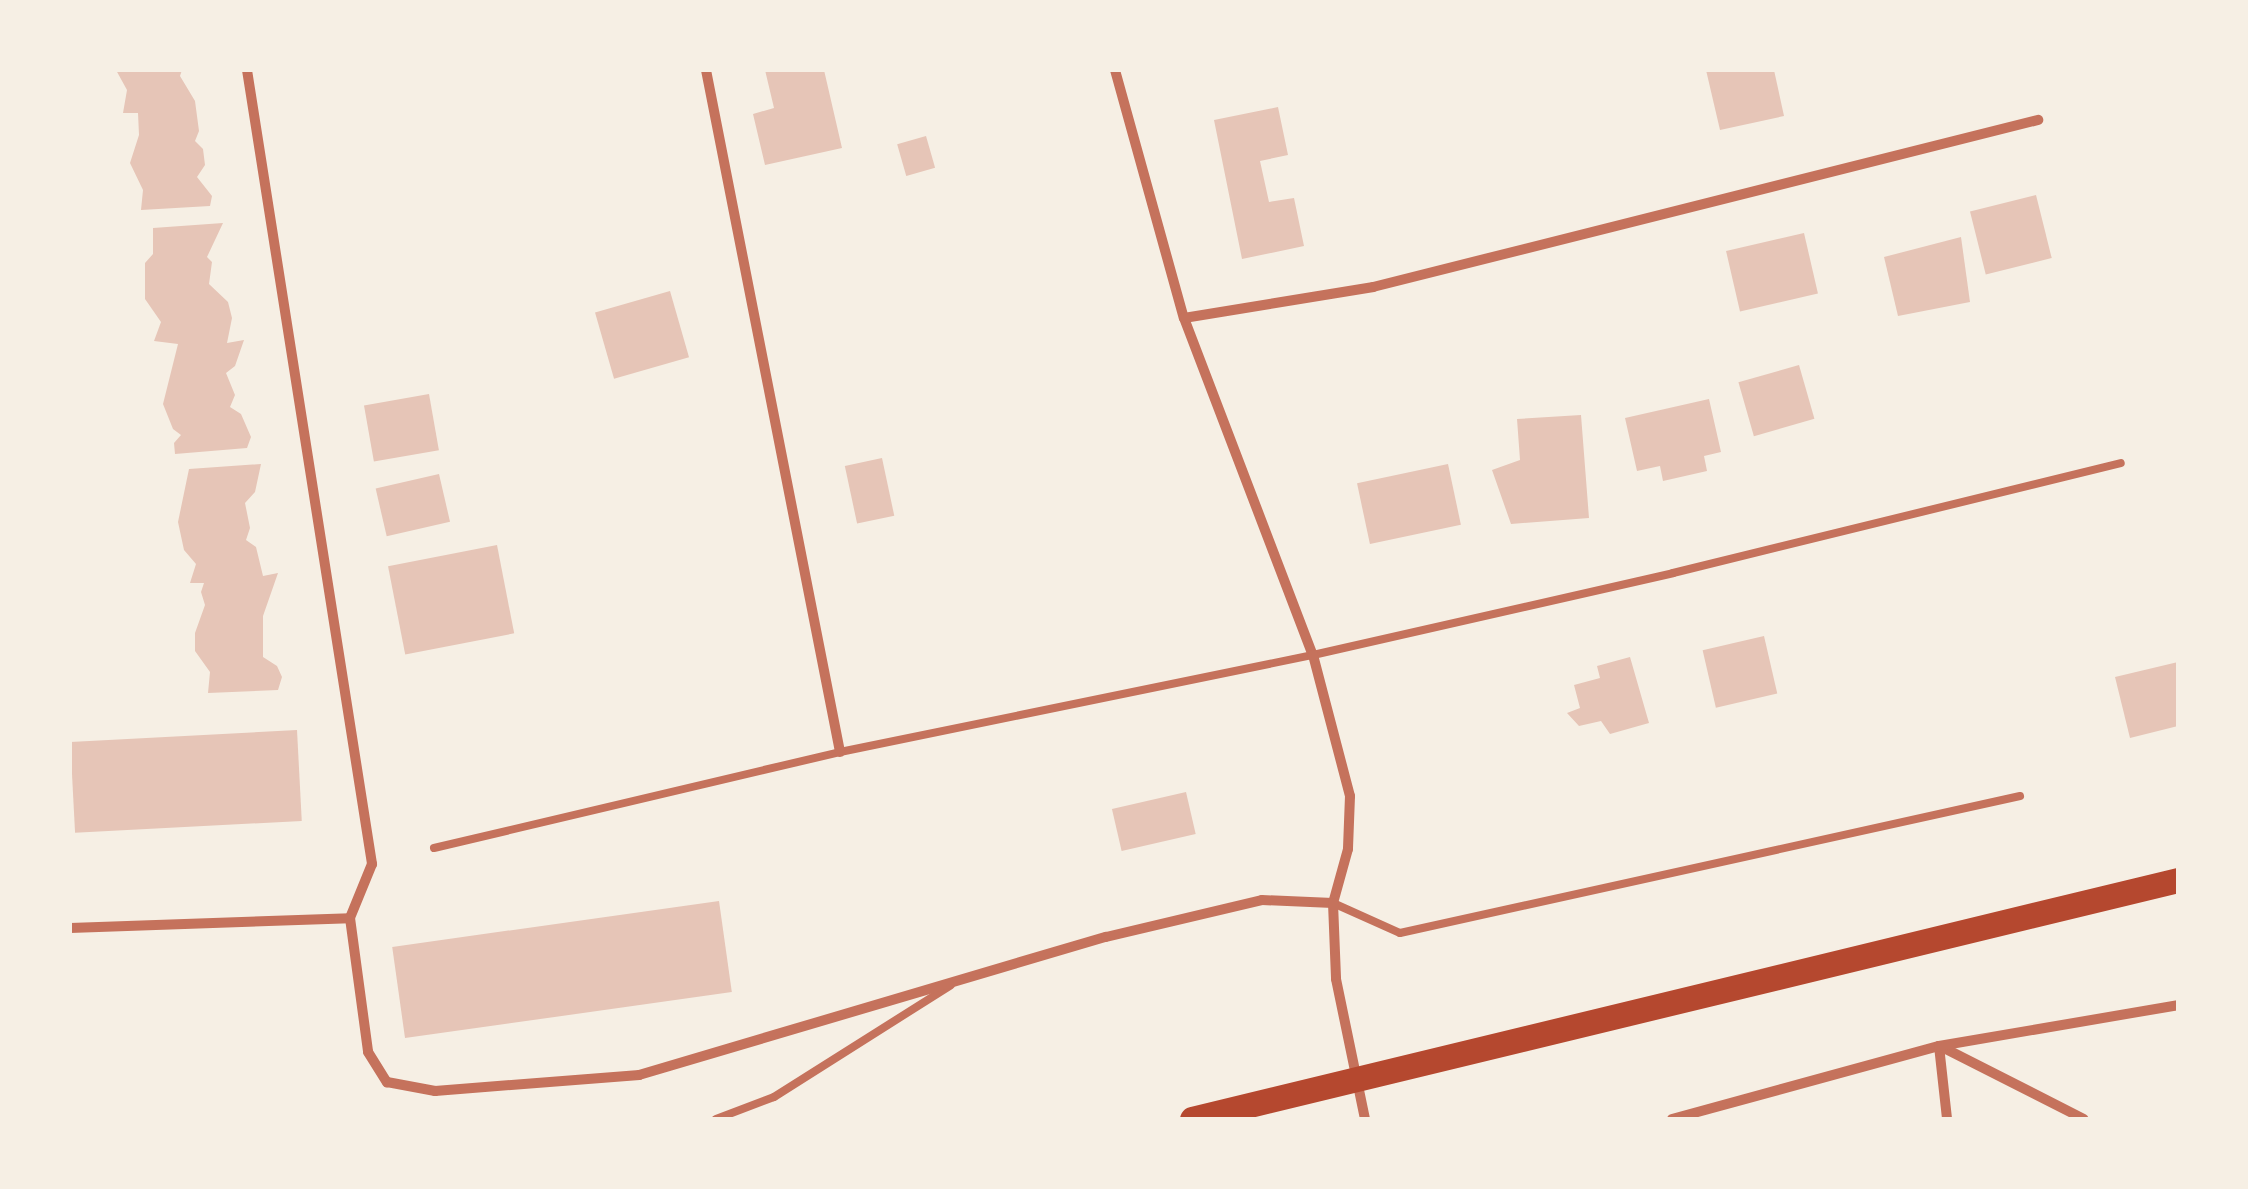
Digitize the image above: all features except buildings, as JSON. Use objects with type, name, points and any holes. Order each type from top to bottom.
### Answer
[{"type":"main road","points":[[1192,1119],[2178,880]]},
{"type":"street","points":[[247,70],[372,864],[350,918],[368,1052],[386,1082],[435,1091],[639,1075],[967,974],[1262,900],[1332,903]]},
{"type":"street","points":[[706,70],[840,752]]},
{"type":"street","points":[[1116,70],[1184,318],[1312,656],[1350,796],[1348,849],[1332,903],[1336,980],[1354,1081],[1366,1119]]},
{"type":"street","points":[[1184,318],[1373,287],[2038,120]]},
{"type":"street","points":[[70,928],[350,918]]},
{"type":"street","points":[[1672,1119],[1939,1046],[2178,1005]]},
{"type":"street","points":[[1939,1046],[1946,1119]]},
{"type":"street","points":[[1939,1046],[2084,1119]]},
{"type":"lane","points":[[434,848],[840,752],[1312,656],[1673,573],[2121,462]]},
{"type":"lane","points":[[1332,903],[1400,933],[2020,796]]},
{"type":"lane","points":[[716,1119],[774,1097],[967,974]]}]
